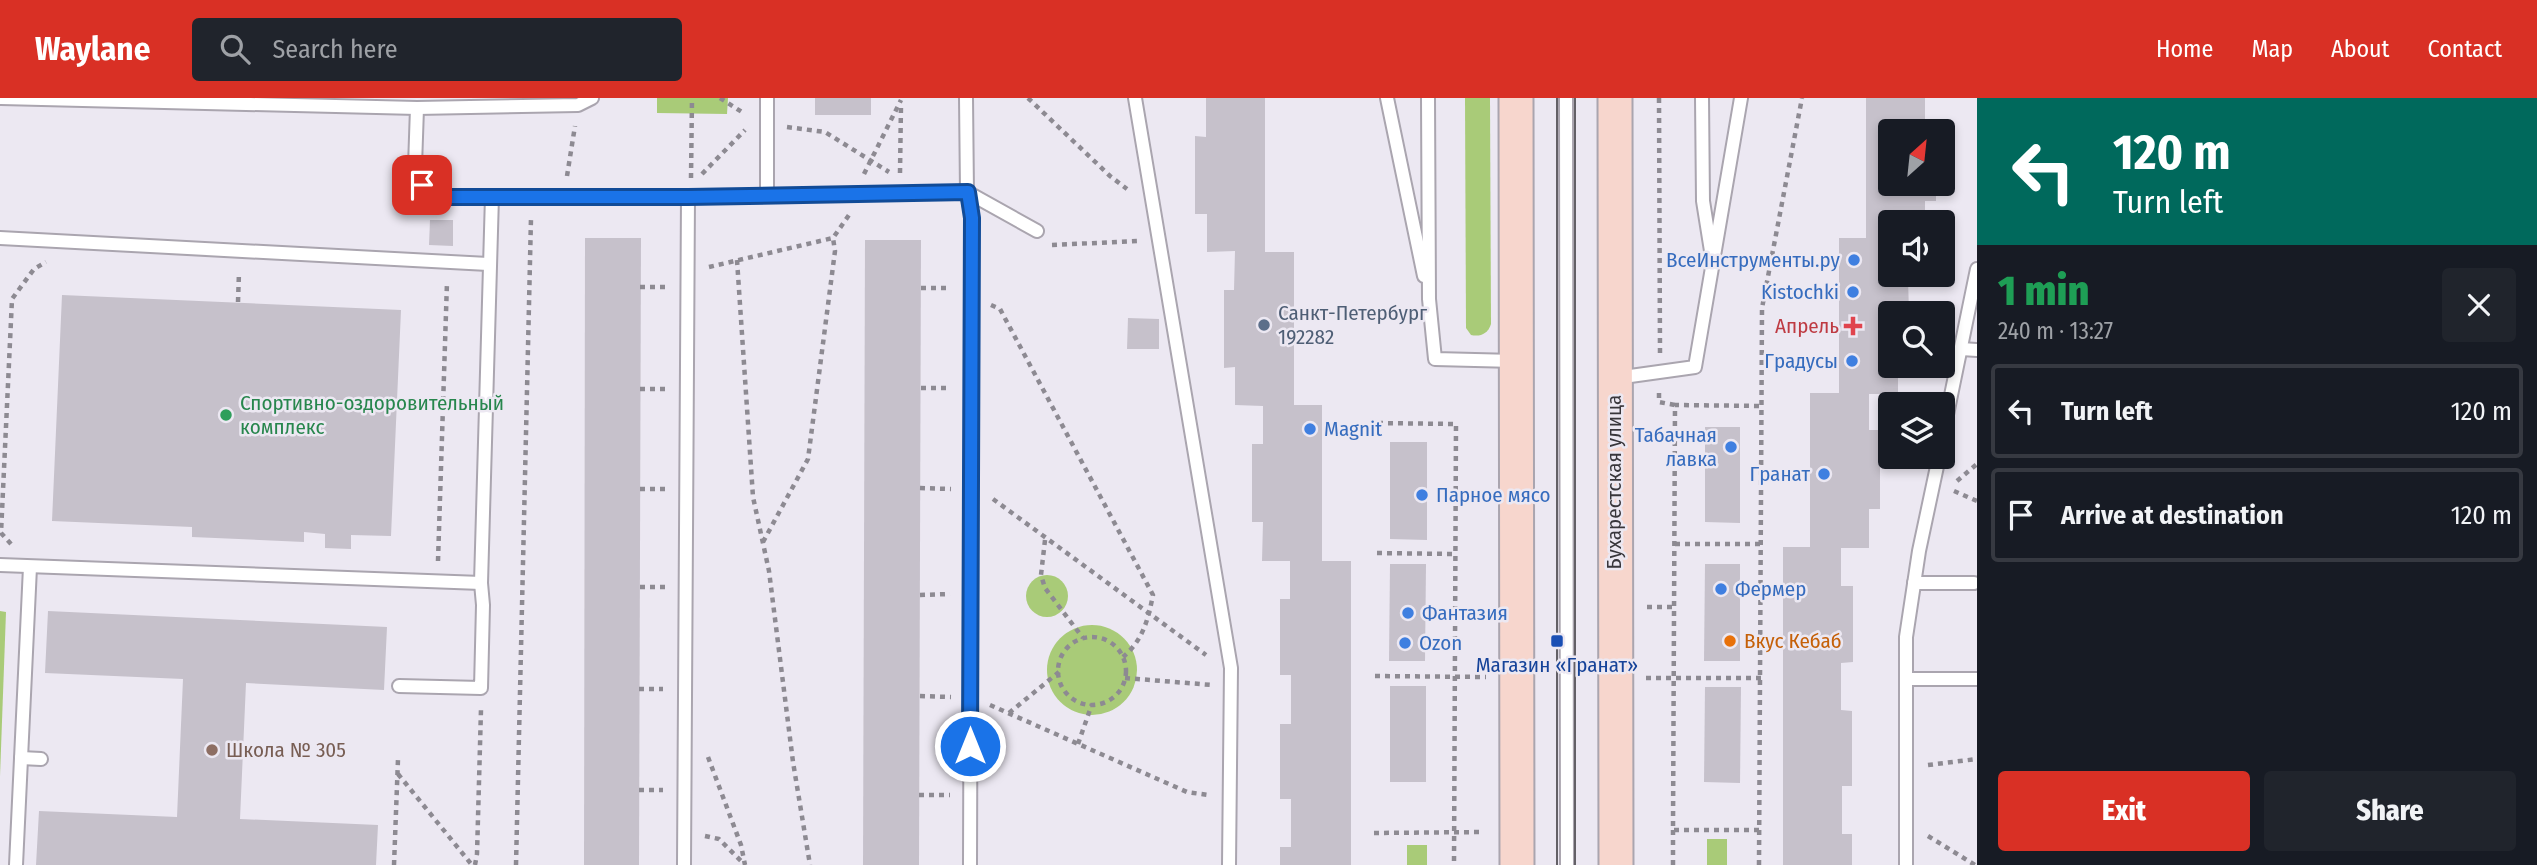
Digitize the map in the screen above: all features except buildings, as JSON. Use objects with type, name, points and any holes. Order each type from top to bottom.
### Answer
[{"type":"main road","points":[[1516,98],[1517,865]]},
{"type":"main road","name":"Бухарестская улица","points":[[1615,98],[1616,865]]},
{"type":"lane","points":[[1,98],[204,100],[417,108],[578,104],[592,98]]},
{"type":"lane","points":[[767,98],[761,122],[767,195]]},
{"type":"lane","points":[[966,98],[968,192],[972,218],[970,865]]},
{"type":"lane","points":[[1135,98],[1231,668],[1228,865]]},
{"type":"lane","points":[[1387,98],[1429,299]]},
{"type":"lane","points":[[1428,98],[1429,299],[1435,359],[1515,361]]},
{"type":"lane","points":[[1566,98],[1567,865]]},
{"type":"lane","points":[[1702,98],[1703,201],[1713,262]]},
{"type":"lane","points":[[1615,379],[1695,367],[1741,98]]},
{"type":"lane","points":[[417,108],[415,166],[422,185],[436,197],[688,197],[968,192],[1037,231]]},
{"type":"lane","points":[[399,685],[481,688],[488,264],[492,196]]},
{"type":"lane","points":[[684,865],[688,197]]},
{"type":"lane","points":[[0,239],[488,264]]},
{"type":"lane","points":[[1952,392],[1977,269]]},
{"type":"lane","points":[[1961,349],[1977,350]]},
{"type":"lane","points":[[1906,865],[1906,637],[1937,469]]},
{"type":"lane","points":[[0,565],[481,583]]},
{"type":"lane","points":[[16,865],[30,567]]},
{"type":"lane","points":[[1914,583],[1974,583]]},
{"type":"lane","points":[[1906,679],[1977,679]]},
{"type":"lane","points":[[21,758],[41,759]]},
{"type":"path","points":[[692,98],[691,186],[761,122]]},
{"type":"path","points":[[720,98],[761,122],[825,132],[900,180],[901,99]]},
{"type":"path","points":[[1028,98],[1110,176],[1153,209]]},
{"type":"path","points":[[1660,98],[1659,402],[1675,405],[1763,406]]},
{"type":"path","points":[[1759,865],[1762,308],[1802,98]]},
{"type":"path","points":[[687,273],[833,238],[856,205],[862,178],[901,99]]},
{"type":"path","points":[[562,197],[578,104]]},
{"type":"path","points":[[516,865],[532,196]]},
{"type":"path","points":[[1037,231],[1050,245],[1158,240]]},
{"type":"path","points":[[763,542],[808,459],[835,251],[833,238]]},
{"type":"path","points":[[238,302],[240,251]]},
{"type":"path","points":[[20,547],[11,543],[1,533],[12,299],[34,269],[49,260]]},
{"type":"path","points":[[737,260],[753,497],[769,571],[793,762],[810,865]]},
{"type":"path","points":[[239,270],[253,271]]},
{"type":"path","points":[[433,280],[447,281],[437,582]]},
{"type":"path","points":[[921,288],[971,292],[1000,309],[1153,595],[1146,627],[1132,649],[1123,657]]},
{"type":"path","points":[[921,387],[970,388]]},
{"type":"path","points":[[1673,865],[1675,405]]},
{"type":"path","points":[[1378,423],[1456,424],[1454,865]]},
{"type":"path","points":[[1977,464],[1949,488],[1977,501]]},
{"type":"path","points":[[920,488],[970,485],[1204,654],[1231,668]]},
{"type":"path","points":[[1045,539],[1041,575],[1045,588],[1083,638]]},
{"type":"path","points":[[1675,544],[1761,544]]},
{"type":"path","points":[[1377,553],[1456,554]]},
{"type":"path","points":[[920,594],[970,594]]},
{"type":"path","points":[[1647,619],[1647,607],[1674,607]]},
{"type":"path","points":[[1099,637],[1106,640],[1113,644],[1123,657],[1125,678],[1113,697],[1107,701],[1084,703],[1069,695],[1060,681],[1062,655],[1074,642],[1083,638],[1099,637]]},
{"type":"path","points":[[1647,666],[1645,678],[1761,678]]},
{"type":"path","points":[[1009,713],[1059,672]]},
{"type":"path","points":[[1375,676],[1488,677],[1485,690]]},
{"type":"path","points":[[1125,678],[1230,686]]},
{"type":"path","points":[[473,865],[477,854],[481,688]]},
{"type":"path","points":[[920,696],[970,697],[1187,792],[1229,798]]},
{"type":"path","points":[[1078,744],[1092,704]]},
{"type":"path","points":[[685,736],[704,744],[741,845],[745,865]]},
{"type":"path","points":[[394,865],[398,759]]},
{"type":"path","points":[[1906,768],[1977,759]]},
{"type":"path","points":[[398,774],[473,865]]},
{"type":"path","points":[[919,795],[970,795]]},
{"type":"path","points":[[1374,833],[1484,833],[1484,820]]},
{"type":"path","points":[[1673,830],[1759,830]]},
{"type":"path","points":[[684,831],[719,839],[745,865]]},
{"type":"path","points":[[1906,834],[1927,836],[1975,865]]},
{"type":"green space","points":[[657,98],[728,98],[727,114],[657,113]]},
{"type":"green space","points":[[1465,98],[1490,98],[1491,324],[1486,332],[1478,336],[1471,335],[1466,328]]},
{"type":"green space","points":[[1047,575],[1062,581],[1068,596],[1062,611],[1047,617],[1032,611],[1026,596],[1032,581]]},
{"type":"green space","points":[[0,611],[6,612],[0,776]]},
{"type":"green space","points":[[1092,625],[1109,629],[1124,638],[1133,653],[1137,670],[1133,687],[1124,702],[1109,711],[1092,715],[1075,711],[1060,702],[1051,687],[1047,670],[1051,653],[1060,638],[1075,629]]},
{"type":"green space","points":[[1707,839],[1727,839],[1727,865],[1707,865]]},
{"type":"green space","points":[[1407,845],[1427,845],[1427,865],[1407,865]]},
{"type":"tram line","points":[[1557,98],[1557,865]]},
{"type":"tram line","points":[[1575,98],[1575,865]]},
{"type":"place","name":"ВсеИнструменты.ру","points":[[1854,260]]},
{"type":"place","name":"Kistochki","points":[[1853,292]]},
{"type":"place","name":"Санкт-Петербург 192282","points":[[1264,325]]},
{"type":"place","name":"Апрель","points":[[1853,326]]},
{"type":"place","name":"Градусы","points":[[1852,361]]},
{"type":"place","name":"Спортивно-оздоровительный комплекс","points":[[226,415]]},
{"type":"place","name":"Magnit","points":[[1310,429]]},
{"type":"place","name":"Табачная лавка","points":[[1731,447]]},
{"type":"place","name":"Гранат","points":[[1824,474]]},
{"type":"place","name":"Парное мясо","points":[[1422,495]]},
{"type":"place","name":"Фермер","points":[[1721,589]]},
{"type":"place","name":"Фантазия","points":[[1408,613]]},
{"type":"place","name":"Магазин «Гранат»","points":[[1557,641]]},
{"type":"place","name":"Вкус Кебаб","points":[[1730,641]]},
{"type":"place","name":"Ozon","points":[[1405,643]]},
{"type":"place","name":"Школа № 305","points":[[212,750]]},
{"type":"route","points":[[422,185],[436,197],[688,197],[968,192],[972,218],[970,746]]}]
